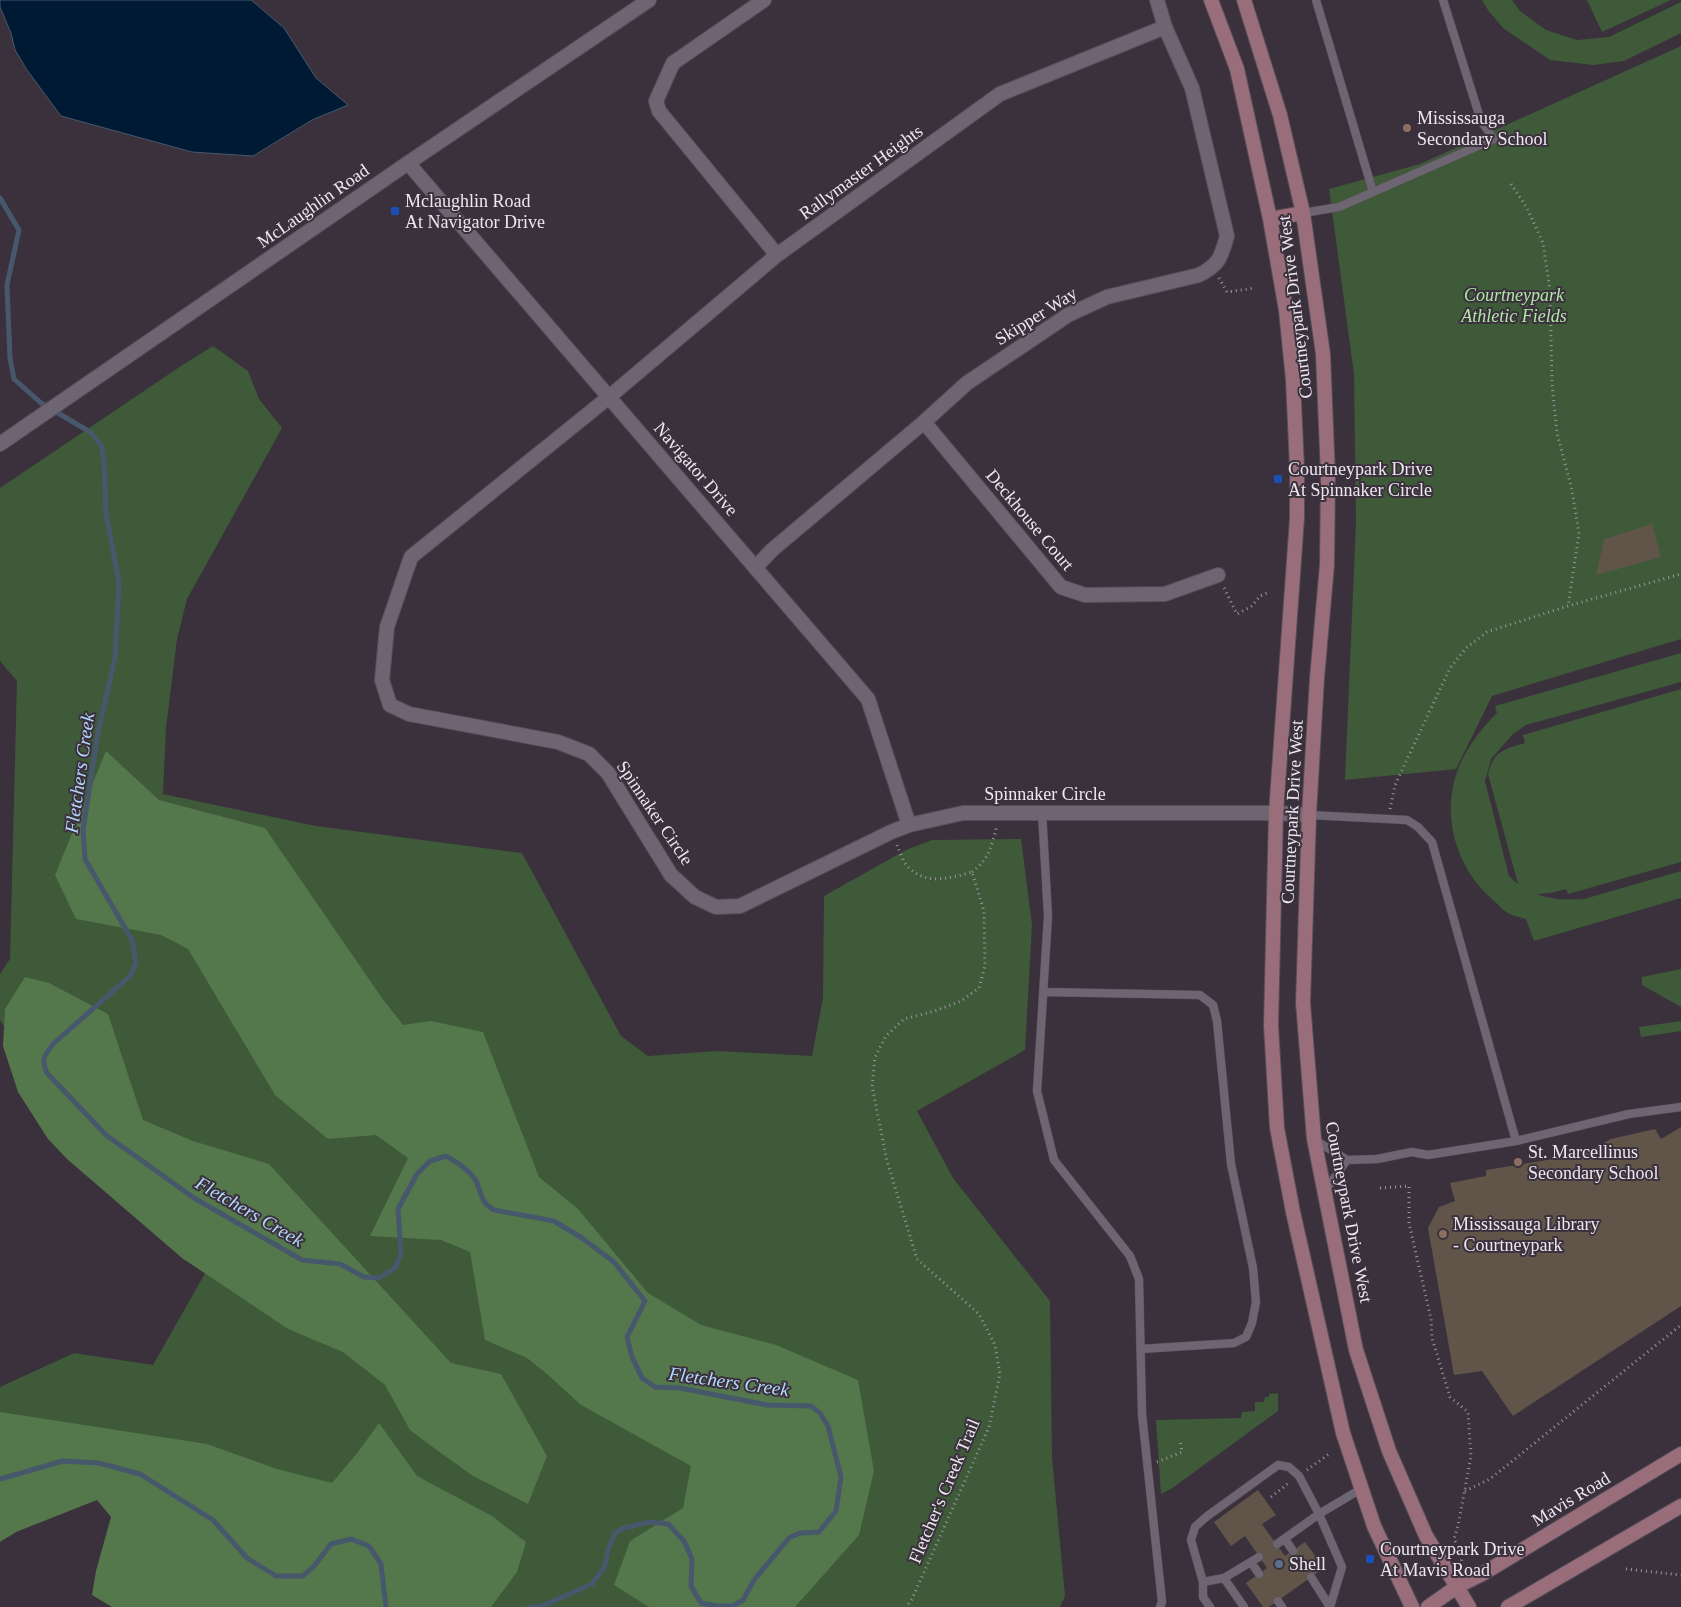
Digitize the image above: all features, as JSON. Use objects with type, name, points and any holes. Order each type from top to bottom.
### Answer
[{"type":"main road","name":"Courtneypark Drive West","points":[[1211,0],[1237,69],[1270,219],[1288,328],[1293,380],[1297,468],[1296,536],[1276,812],[1271,1025],[1277,1128],[1292,1212],[1343,1433],[1374,1526],[1412,1607]]},
{"type":"main road","name":"Courtneypark Drive West","points":[[1245,1],[1280,115],[1303,213],[1323,354],[1328,475],[1327,565],[1317,678],[1309,815],[1303,1003],[1314,1140],[1356,1350],[1388,1451],[1426,1536],[1469,1607]]},
{"type":"main road","points":[[1270,219],[1303,213]]},
{"type":"main road","name":"Mavis Road","points":[[1428,1607],[1458,1586],[1484,1573],[1681,1454]]},
{"type":"main road","points":[[1508,1607],[1681,1506]]},
{"type":"street","name":"McLaughlin Road","points":[[5,441],[408,163],[649,0]]},
{"type":"street","points":[[764,0],[673,63],[656,101],[658,111],[778,255]]},
{"type":"street","points":[[1157,0],[1165,27],[1192,88],[1227,236],[1221,259],[1213,267]]},
{"type":"street","name":"Rallymaster Heights","points":[[609,397],[778,255],[1000,94],[1165,27]]},
{"type":"street","name":"Navigator Drive","points":[[408,163],[868,699],[909,825]]},
{"type":"street","name":"Skipper Way","points":[[756,567],[772,550],[924,422],[967,383],[1068,315],[1108,297],[1199,274],[1213,267]]},
{"type":"street","name":"Spinnaker Circle","points":[[609,397],[411,557],[387,627],[382,680],[390,705],[409,714],[558,742],[589,754],[608,773],[671,875],[695,897],[716,906],[740,906],[891,832],[909,825],[963,813],[1276,812],[1309,815]]},
{"type":"street","name":"Deckhouse Court","points":[[924,422],[1062,587],[1085,594],[1165,594],[1218,575]]},
{"type":"lane","points":[[1316,0],[1373,192]]},
{"type":"lane","points":[[1303,213],[1339,206],[1494,139],[1481,120],[1443,0]]},
{"type":"lane","points":[[1042,812],[1048,916],[1037,1091],[1054,1160],[1130,1256],[1139,1279],[1142,1414],[1162,1602],[1160,1607]]},
{"type":"lane","points":[[1309,815],[1407,820],[1418,827],[1432,842],[1516,1141]]},
{"type":"lane","points":[[1044,992],[1200,995],[1213,1005],[1217,1021],[1231,1164],[1253,1268],[1256,1302],[1252,1323],[1246,1337],[1234,1343],[1141,1349]]},
{"type":"lane","points":[[1314,1140],[1347,1160],[1377,1159],[1412,1152],[1428,1155],[1516,1141],[1629,1114],[1681,1107]]},
{"type":"lane","points":[[1324,1193],[1347,1160]]},
{"type":"lane","points":[[1210,1607],[1203,1597],[1203,1582],[1191,1540],[1194,1528],[1206,1516],[1278,1465],[1289,1467],[1299,1476],[1319,1514],[1342,1566],[1330,1607]]},
{"type":"lane","points":[[1277,1544],[1319,1514],[1361,1489]]},
{"type":"lane","points":[[1284,1539],[1293,1551]]},
{"type":"lane","points":[[1203,1582],[1224,1578],[1259,1557]]},
{"type":"lane","points":[[1251,1562],[1259,1574]]},
{"type":"lane","points":[[1311,1577],[1330,1607]]},
{"type":"lane","points":[[1224,1578],[1244,1607]]},
{"type":"path","points":[[1511,184],[1527,208],[1543,243],[1550,291],[1552,384],[1557,433],[1572,490],[1579,534],[1568,606]]},
{"type":"path","points":[[1213,267],[1227,292],[1255,288]]},
{"type":"path","points":[[1389,819],[1395,785],[1450,668],[1466,648],[1487,632],[1568,606],[1681,574]]},
{"type":"path","points":[[1218,575],[1237,614],[1252,606],[1260,596],[1267,593]]},
{"type":"path","points":[[891,832],[907,866],[924,878],[942,880],[972,872],[983,864],[989,854],[1000,812]]},
{"type":"path","name":"Fletcher's Creek Trail","points":[[906,1607],[912,1599],[989,1427],[1000,1374],[995,1345],[978,1314],[916,1259],[887,1160],[872,1086],[875,1057],[886,1036],[904,1019],[935,1011],[961,1001],[979,988],[985,966],[984,911],[972,872]]},
{"type":"path","points":[[1380,1188],[1409,1186],[1409,1224],[1431,1319],[1432,1338],[1450,1397],[1468,1412],[1471,1456],[1454,1539],[1462,1556],[1458,1586]]},
{"type":"path","points":[[1464,1492],[1490,1479],[1681,1325]]},
{"type":"path","points":[[1148,1467],[1182,1452],[1180,1440]]},
{"type":"path","points":[[1626,1569],[1681,1575]]},
{"type":"green space","points":[[1482,0],[1512,0],[1520,11],[1546,30],[1577,40],[1609,37],[1681,2],[1681,33],[1624,61],[1593,65],[1550,60],[1503,28]]},
{"type":"green space","points":[[1587,0],[1671,0],[1602,32]]},
{"type":"green space","name":"Courtneypark Athletic Fields","points":[[1681,46],[1681,639],[1492,696],[1456,769],[1345,780],[1356,522],[1354,374],[1329,189],[1420,164]]},
{"type":"green space","points":[[213,346],[248,371],[259,399],[282,428],[187,599],[177,639],[166,728],[163,794],[316,826],[522,853],[621,1036],[648,1056],[717,1051],[812,1056],[823,998],[824,896],[906,850],[932,840],[1021,839],[1032,925],[1025,1050],[917,1111],[953,1178],[1050,1301],[1052,1458],[1065,1596],[1060,1607],[149,1607],[113,1507],[74,1475],[0,1538],[0,1387],[74,1353],[153,1365],[208,1268],[108,1193],[0,1020],[0,974],[10,959],[17,681],[0,661],[0,488]]},
{"type":"green space","points":[[1681,653],[1681,682],[1526,725],[1513,734],[1491,759],[1485,781],[1509,876],[1518,884],[1488,774],[1493,760],[1506,749],[1525,743],[1523,735],[1681,689],[1681,862],[1568,894],[1566,889],[1537,894],[1560,899],[1584,899],[1681,871],[1681,898],[1534,941],[1526,919],[1508,913],[1493,900],[1468,871],[1460,854],[1451,818],[1451,799],[1454,780],[1468,748],[1497,713],[1495,706]]},
{"type":"green space","points":[[106,751],[159,800],[265,828],[382,998],[403,1025],[431,1021],[483,1032],[539,1177],[578,1209],[648,1293],[701,1325],[776,1345],[858,1380],[874,1471],[859,1535],[795,1607],[649,1607],[614,1585],[630,1541],[683,1508],[691,1466],[581,1405],[527,1358],[485,1340],[470,1252],[441,1240],[370,1236],[408,1158],[376,1135],[328,1139],[275,1095],[188,949],[161,935],[76,919],[55,875]]},
{"type":"green space","points":[[1681,969],[1681,1007],[1642,985],[1642,977]]},
{"type":"green space","points":[[25,977],[49,983],[108,1014],[143,1120],[193,1141],[269,1164],[451,1363],[501,1374],[547,1456],[528,1504],[473,1476],[427,1443],[410,1430],[385,1385],[343,1352],[288,1329],[182,1258],[67,1159],[48,1139],[18,1092],[3,1046],[5,1009]]},
{"type":"green space","points":[[1681,1021],[1681,1031],[1641,1037],[1639,1027]]},
{"type":"green space","points":[[1278,1393],[1278,1411],[1171,1489],[1161,1494],[1156,1420],[1241,1418],[1242,1412],[1255,1411],[1255,1402],[1264,1402],[1265,1397],[1269,1397],[1269,1394]]},
{"type":"green space","points":[[0,1412],[207,1444],[277,1469],[332,1483],[379,1423],[417,1476],[492,1516],[526,1542],[517,1572],[491,1607],[112,1607],[92,1595],[96,1571],[111,1517],[97,1500],[16,1532],[0,1542]]},
{"type":"water","points":[[0,0],[251,0],[284,28],[316,78],[348,105],[312,120],[253,156],[192,152],[61,116],[27,70],[15,50],[11,33],[0,7]]},
{"type":"building","points":[[1652,524],[1661,557],[1596,575],[1604,539]]},
{"type":"building","points":[[1681,1127],[1681,1306],[1513,1416],[1482,1371],[1454,1375],[1428,1228],[1439,1207],[1455,1201],[1450,1183],[1486,1176],[1486,1170],[1584,1154],[1611,1139],[1655,1129],[1661,1139]]},
{"type":"building","points":[[1258,1490],[1276,1515],[1262,1524],[1285,1556],[1305,1542],[1324,1568],[1269,1607],[1263,1607],[1246,1583],[1267,1568],[1245,1536],[1231,1546],[1214,1522]]},
{"type":"waterway","name":"Fletchers Creek","points":[[0,198],[19,230],[7,285],[10,358],[14,379],[41,403],[90,432],[101,445],[104,459],[106,513],[119,583],[115,658],[98,732],[83,830],[85,859],[132,940],[136,963],[130,976],[53,1044],[44,1058],[47,1073],[106,1135],[194,1198],[302,1260],[340,1264],[364,1277],[379,1278],[395,1268],[401,1254],[398,1209],[417,1174],[430,1161],[446,1156],[472,1175],[484,1201],[489,1207],[494,1210],[554,1221],[582,1238],[614,1262],[645,1301],[627,1337],[632,1357],[642,1378],[655,1387],[680,1388],[767,1405],[811,1406],[820,1413],[828,1426],[841,1477],[836,1511],[819,1532],[800,1533],[789,1538],[754,1580],[743,1600],[733,1606],[701,1603],[691,1586],[692,1559],[684,1541],[668,1524],[649,1522],[624,1528],[615,1533],[609,1547],[604,1568],[592,1584],[540,1607],[529,1607]]},
{"type":"waterway","points":[[0,1479],[63,1461],[99,1463],[140,1474],[213,1520],[247,1558],[276,1576],[303,1576],[315,1565],[331,1544],[351,1539],[369,1546],[381,1564],[386,1607]]},
{"type":"place","name":"Mississauga Secondary School","points":[[1407,128]]},
{"type":"place","name":"Mclaughlin Road At Navigator Drive","points":[[395,211]]},
{"type":"place","name":"Courtneypark Drive At Spinnaker Circle","points":[[1278,479]]},
{"type":"place","name":"St. Marcellinus Secondary School","points":[[1518,1162]]},
{"type":"place","name":"Mississauga Library - Courtneypark","points":[[1443,1234]]},
{"type":"place","name":"Courtneypark Drive At Mavis Road","points":[[1370,1559]]},
{"type":"place","name":"Shell","points":[[1279,1564]]}]
